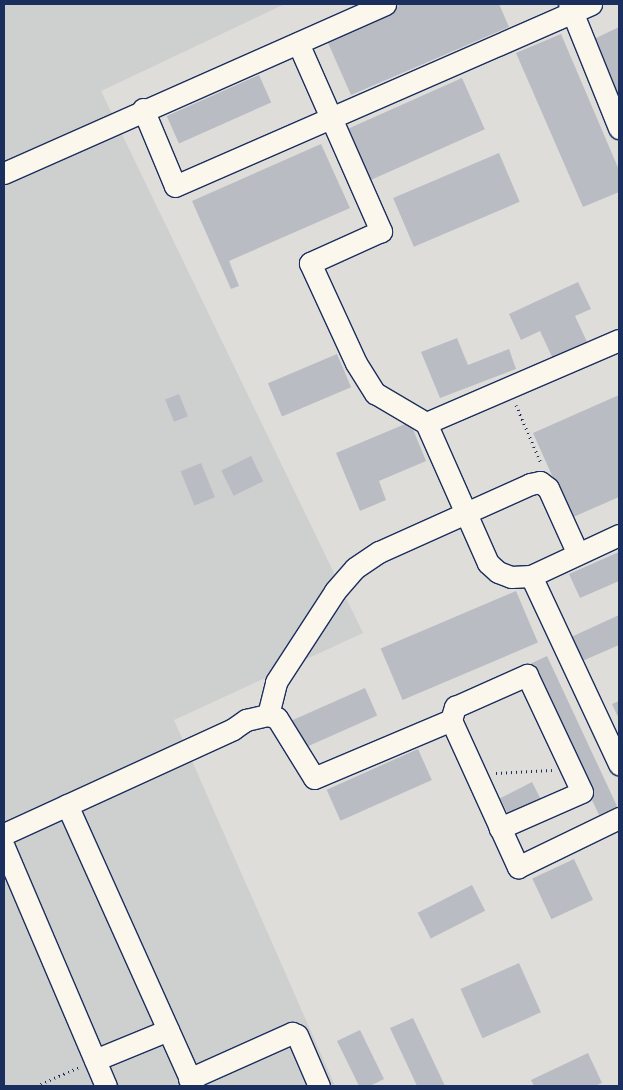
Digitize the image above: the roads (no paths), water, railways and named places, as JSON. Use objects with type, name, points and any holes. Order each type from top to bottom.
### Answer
[{"type":"lane","points":[[4,173],[142,110],[385,4]]},
{"type":"lane","points":[[142,110],[175,186],[332,118],[577,6],[619,128]]},
{"type":"lane","points":[[298,43],[381,231],[310,263],[356,363],[375,393],[426,423],[488,563],[511,577],[531,576],[619,535]]},
{"type":"lane","points":[[426,423],[619,340]]},
{"type":"lane","points":[[268,715],[276,682],[335,591],[355,568],[379,552],[465,512],[540,482],[548,488],[578,554]]},
{"type":"lane","points":[[531,576],[619,764]]},
{"type":"lane","points":[[500,828],[582,792],[527,675],[455,707],[451,720],[475,774],[518,867],[619,818]]},
{"type":"lane","points":[[4,834],[234,729],[246,720],[268,715],[277,718],[314,778],[451,720]]},
{"type":"lane","points":[[67,805],[191,1083],[292,1033],[297,1035],[319,1086]]},
{"type":"lane","points":[[4,847],[106,1086]]},
{"type":"lane","points":[[94,1060],[168,1030]]}]
